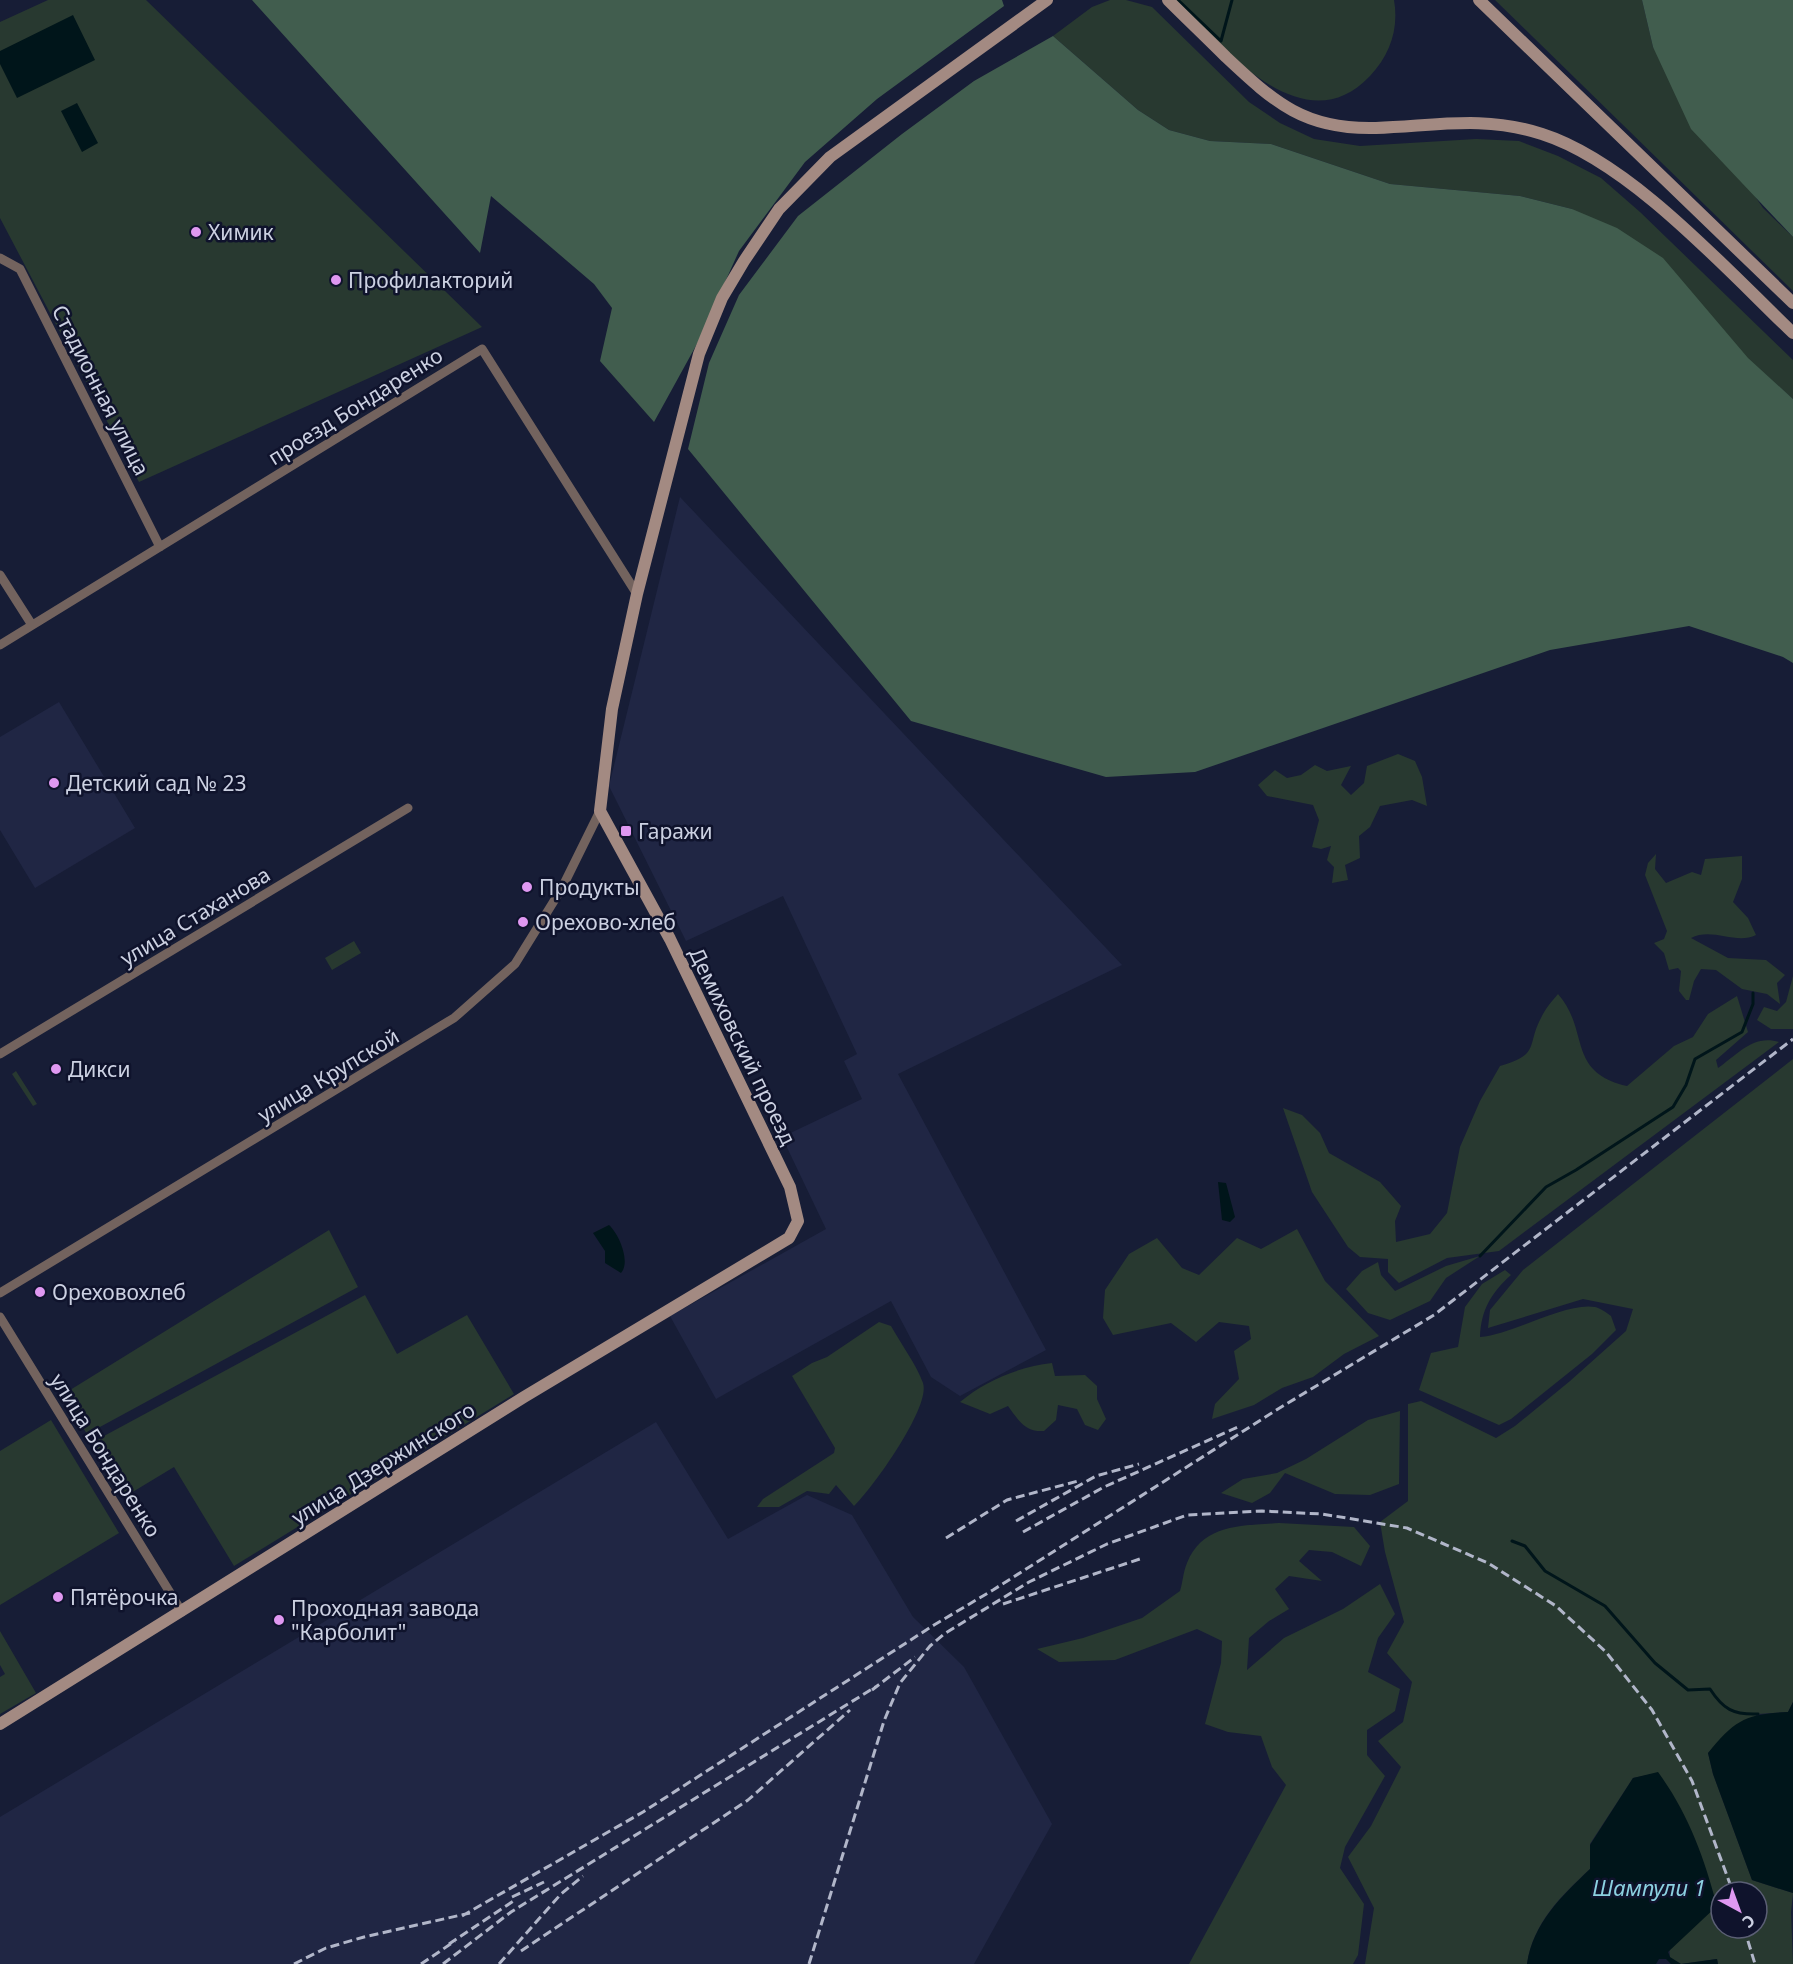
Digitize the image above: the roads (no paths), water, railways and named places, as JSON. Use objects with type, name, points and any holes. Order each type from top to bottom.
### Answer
[{"type":"main road","points":[[600,811],[612,710],[637,594],[699,354],[722,298],[779,209],[830,157],[1047,0]]},
{"type":"main road","points":[[1168,0],[1257,87],[1275,101],[1307,118],[1356,127],[1452,122],[1497,124],[1536,132],[1565,143],[1606,166],[1673,219],[1793,333]]},
{"type":"main road","points":[[1479,0],[1793,303]]},
{"type":"main road","name":"Демиховский проезд","points":[[600,811],[670,939],[790,1187],[798,1221],[789,1238]]},
{"type":"main road","name":"улица Дзержинского","points":[[0,1724],[524,1397],[789,1238]]},
{"type":"street","name":"Стадионная улица","points":[[0,258],[20,269],[160,548]]},
{"type":"street","name":"проезд Бондаренко","points":[[0,645],[482,349],[637,594]]},
{"type":"street","points":[[0,575],[32,625]]},
{"type":"street","name":"улица Стаханова","points":[[0,1054],[408,808]]},
{"type":"street","name":"улица Крупской","points":[[0,1293],[454,1018],[505,975],[525,949],[562,888],[600,811]]},
{"type":"street","name":"улица Бондаренко","points":[[0,1317],[182,1611]]},
{"type":"water","points":[[73,15],[95,60],[17,98],[0,64],[0,51]]},
{"type":"water","points":[[77,103],[98,143],[82,152],[61,111]]},
{"type":"water","points":[[1218,1182],[1226,1183],[1235,1217],[1230,1222],[1222,1220]]},
{"type":"water","points":[[609,1225],[624,1255],[624,1268],[621,1273],[605,1263],[605,1251],[593,1233]]},
{"type":"water","points":[[1793,1702],[1793,1893],[1769,1885],[1769,1880],[1752,1880],[1713,1774],[1708,1753],[1726,1733],[1742,1721],[1761,1715],[1788,1712]]},
{"type":"water","name":"Шампули 1","points":[[1658,1772],[1686,1819],[1710,1880],[1709,1914],[1668,1952],[1670,1957],[1681,1964],[1671,1964],[1666,1959],[1659,1959],[1656,1964],[1527,1964],[1530,1949],[1542,1923],[1559,1900],[1590,1869],[1590,1845],[1633,1778]]},
{"type":"water","points":[[1717,1959],[1718,1964],[1681,1964]]},
{"type":"waterway","points":[[1178,0],[1221,41],[1232,0]]},
{"type":"waterway","points":[[1480,1256],[1546,1187],[1673,1107],[1686,1085],[1695,1059],[1742,1032],[1753,1004],[1753,993]]},
{"type":"waterway","points":[[1512,1541],[1525,1546],[1545,1571],[1605,1606],[1655,1663],[1688,1690],[1710,1689],[1724,1706],[1735,1712],[1758,1714]]},
{"type":"railway","points":[[462,1916],[643,1812],[934,1625],[1278,1409],[1434,1315],[1793,1039]]},
{"type":"railway","points":[[1023,1532],[1104,1487],[1240,1426]]},
{"type":"railway","points":[[1016,1521],[1096,1476],[1139,1464]]},
{"type":"railway","points":[[946,1538],[1007,1500],[1078,1481]]},
{"type":"railway","points":[[809,1964],[884,1721],[900,1683],[930,1646],[944,1634],[1029,1582],[1107,1544],[1187,1515],[1262,1511],[1322,1514],[1407,1528],[1488,1563],[1556,1606],[1606,1652],[1652,1710],[1692,1781],[1729,1880]]},
{"type":"railway","points":[[1003,1604],[1143,1558]]},
{"type":"railway","points":[[872,1690],[915,1657]]},
{"type":"railway","points":[[443,1964],[511,1912],[877,1686]]},
{"type":"railway","points":[[521,1951],[748,1800],[850,1710]]},
{"type":"railway","points":[[499,1964],[561,1894],[583,1876]]},
{"type":"railway","points":[[512,1897],[544,1882]]},
{"type":"railway","points":[[449,1944],[515,1900]]},
{"type":"railway","points":[[294,1964],[326,1948],[470,1913]]},
{"type":"railway","points":[[1748,1940],[1755,1964]]},
{"type":"railway","points":[[421,1964],[455,1941]]},
{"type":"place","name":"Химик","points":[[196,232]]},
{"type":"place","name":"Профилакторий","points":[[336,280]]},
{"type":"place","name":"Детский сад № 23","points":[[54,783]]},
{"type":"place","name":"Гаражи","points":[[626,831]]},
{"type":"place","name":"Продукты","points":[[527,887]]},
{"type":"place","name":"Орехово-хлеб","points":[[523,922]]},
{"type":"place","name":"Дикси","points":[[56,1069]]},
{"type":"place","name":"Ореховохлеб","points":[[40,1292]]},
{"type":"place","name":"Пятёрочка","points":[[58,1597]]},
{"type":"place","name":"Проходная завода \"Карболит\"","points":[[279,1620]]}]
